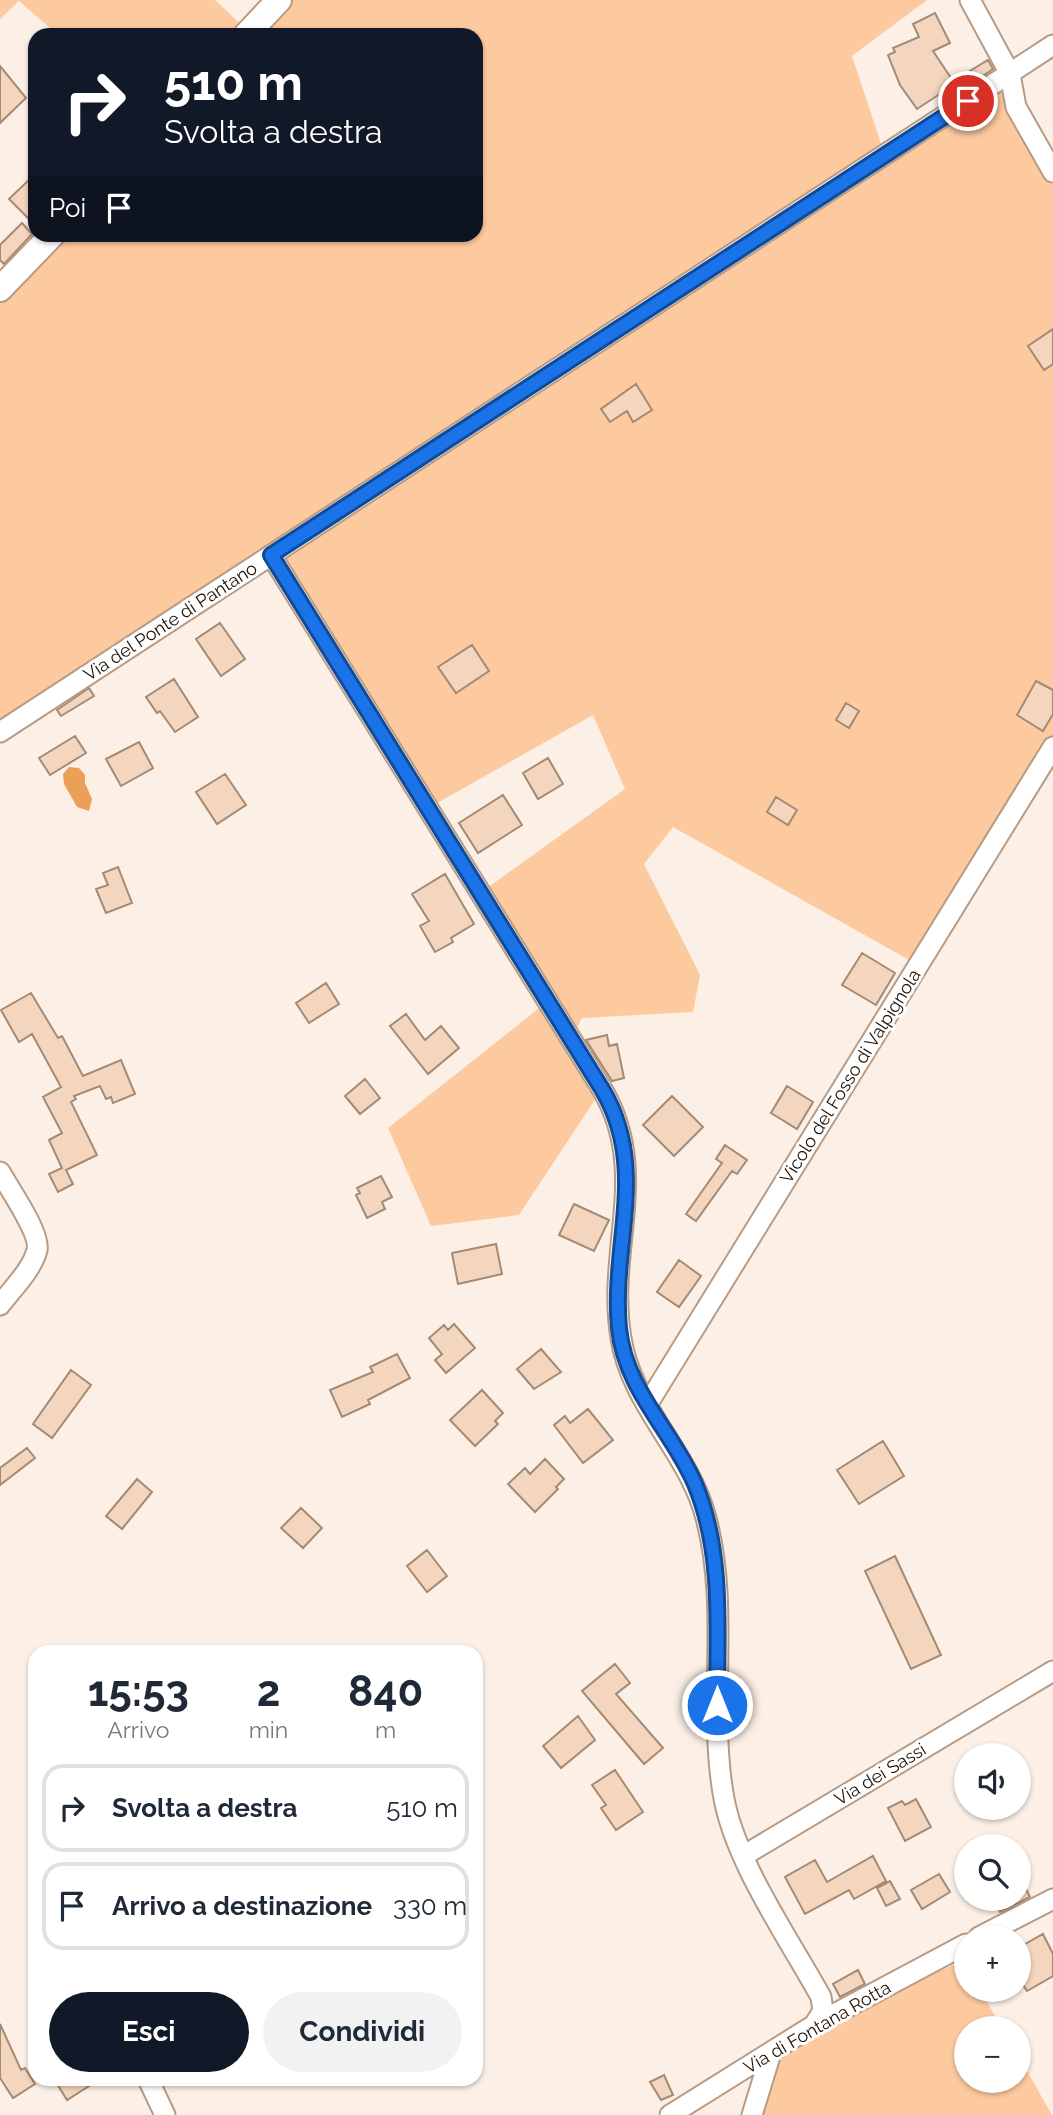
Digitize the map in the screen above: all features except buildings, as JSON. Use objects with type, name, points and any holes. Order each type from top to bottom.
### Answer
[{"type":"street","points":[[253,28],[279,0]]},
{"type":"street","points":[[970,0],[1010,74],[1010,88],[1016,107],[1053,172]]},
{"type":"street","name":"Via del Ponte di Pantano","points":[[0,732],[1053,45]]},
{"type":"street","points":[[0,289],[45,242]]},
{"type":"street","points":[[271,555],[617,1118],[626,1159],[618,1291],[619,1327],[629,1369],[647,1405],[691,1477],[707,1523],[716,1588],[720,1774],[726,1809],[743,1856],[821,1997],[823,2011],[814,2025]]},
{"type":"street","name":"Vicolo del Fosso di Valpignola","points":[[647,1405],[1053,747]]},
{"type":"street","points":[[0,1172],[34,1233],[38,1248],[31,1263],[0,1305]]},
{"type":"street","name":"Via dei Sassi","points":[[743,1856],[1053,1671]]},
{"type":"street","points":[[1002,1925],[1053,1899]]},
{"type":"street","name":"Via di Fontana Rotta","points":[[670,2115],[814,2025],[954,1950]]},
{"type":"street","points":[[752,2115],[771,2053]]},
{"type":"street","points":[[151,2086],[165,2115]]},
{"type":"shaded area","points":[[0,0],[215,0],[245,28],[50,28],[19,1],[0,19]]},
{"type":"shaded area","points":[[279,0],[927,0],[852,56],[885,156],[1010,74],[1053,172],[1053,747],[918,965],[673,827],[644,864],[700,975],[693,1012],[582,1018],[571,1039],[602,1089],[519,1215],[431,1226],[388,1128],[547,1002],[480,893],[625,789],[593,715],[425,810],[271,555],[0,732],[0,289],[46,242],[483,242],[483,28],[253,28]]},
{"type":"shaded area","points":[[69,767],[79,768],[85,775],[85,783],[92,799],[89,811],[77,807],[64,784],[63,774]]},
{"type":"shaded area","points":[[954,1965],[954,2002],[987,2002],[995,2016],[954,2016],[954,2093],[1031,2093],[1031,2078],[1052,2115],[752,2115],[771,2053],[814,2025]]},
{"type":"route","points":[[717,1705],[716,1588],[706,1519],[691,1477],[636,1388],[621,1343],[618,1291],[626,1159],[620,1124],[602,1089],[271,555],[968,101]]}]
